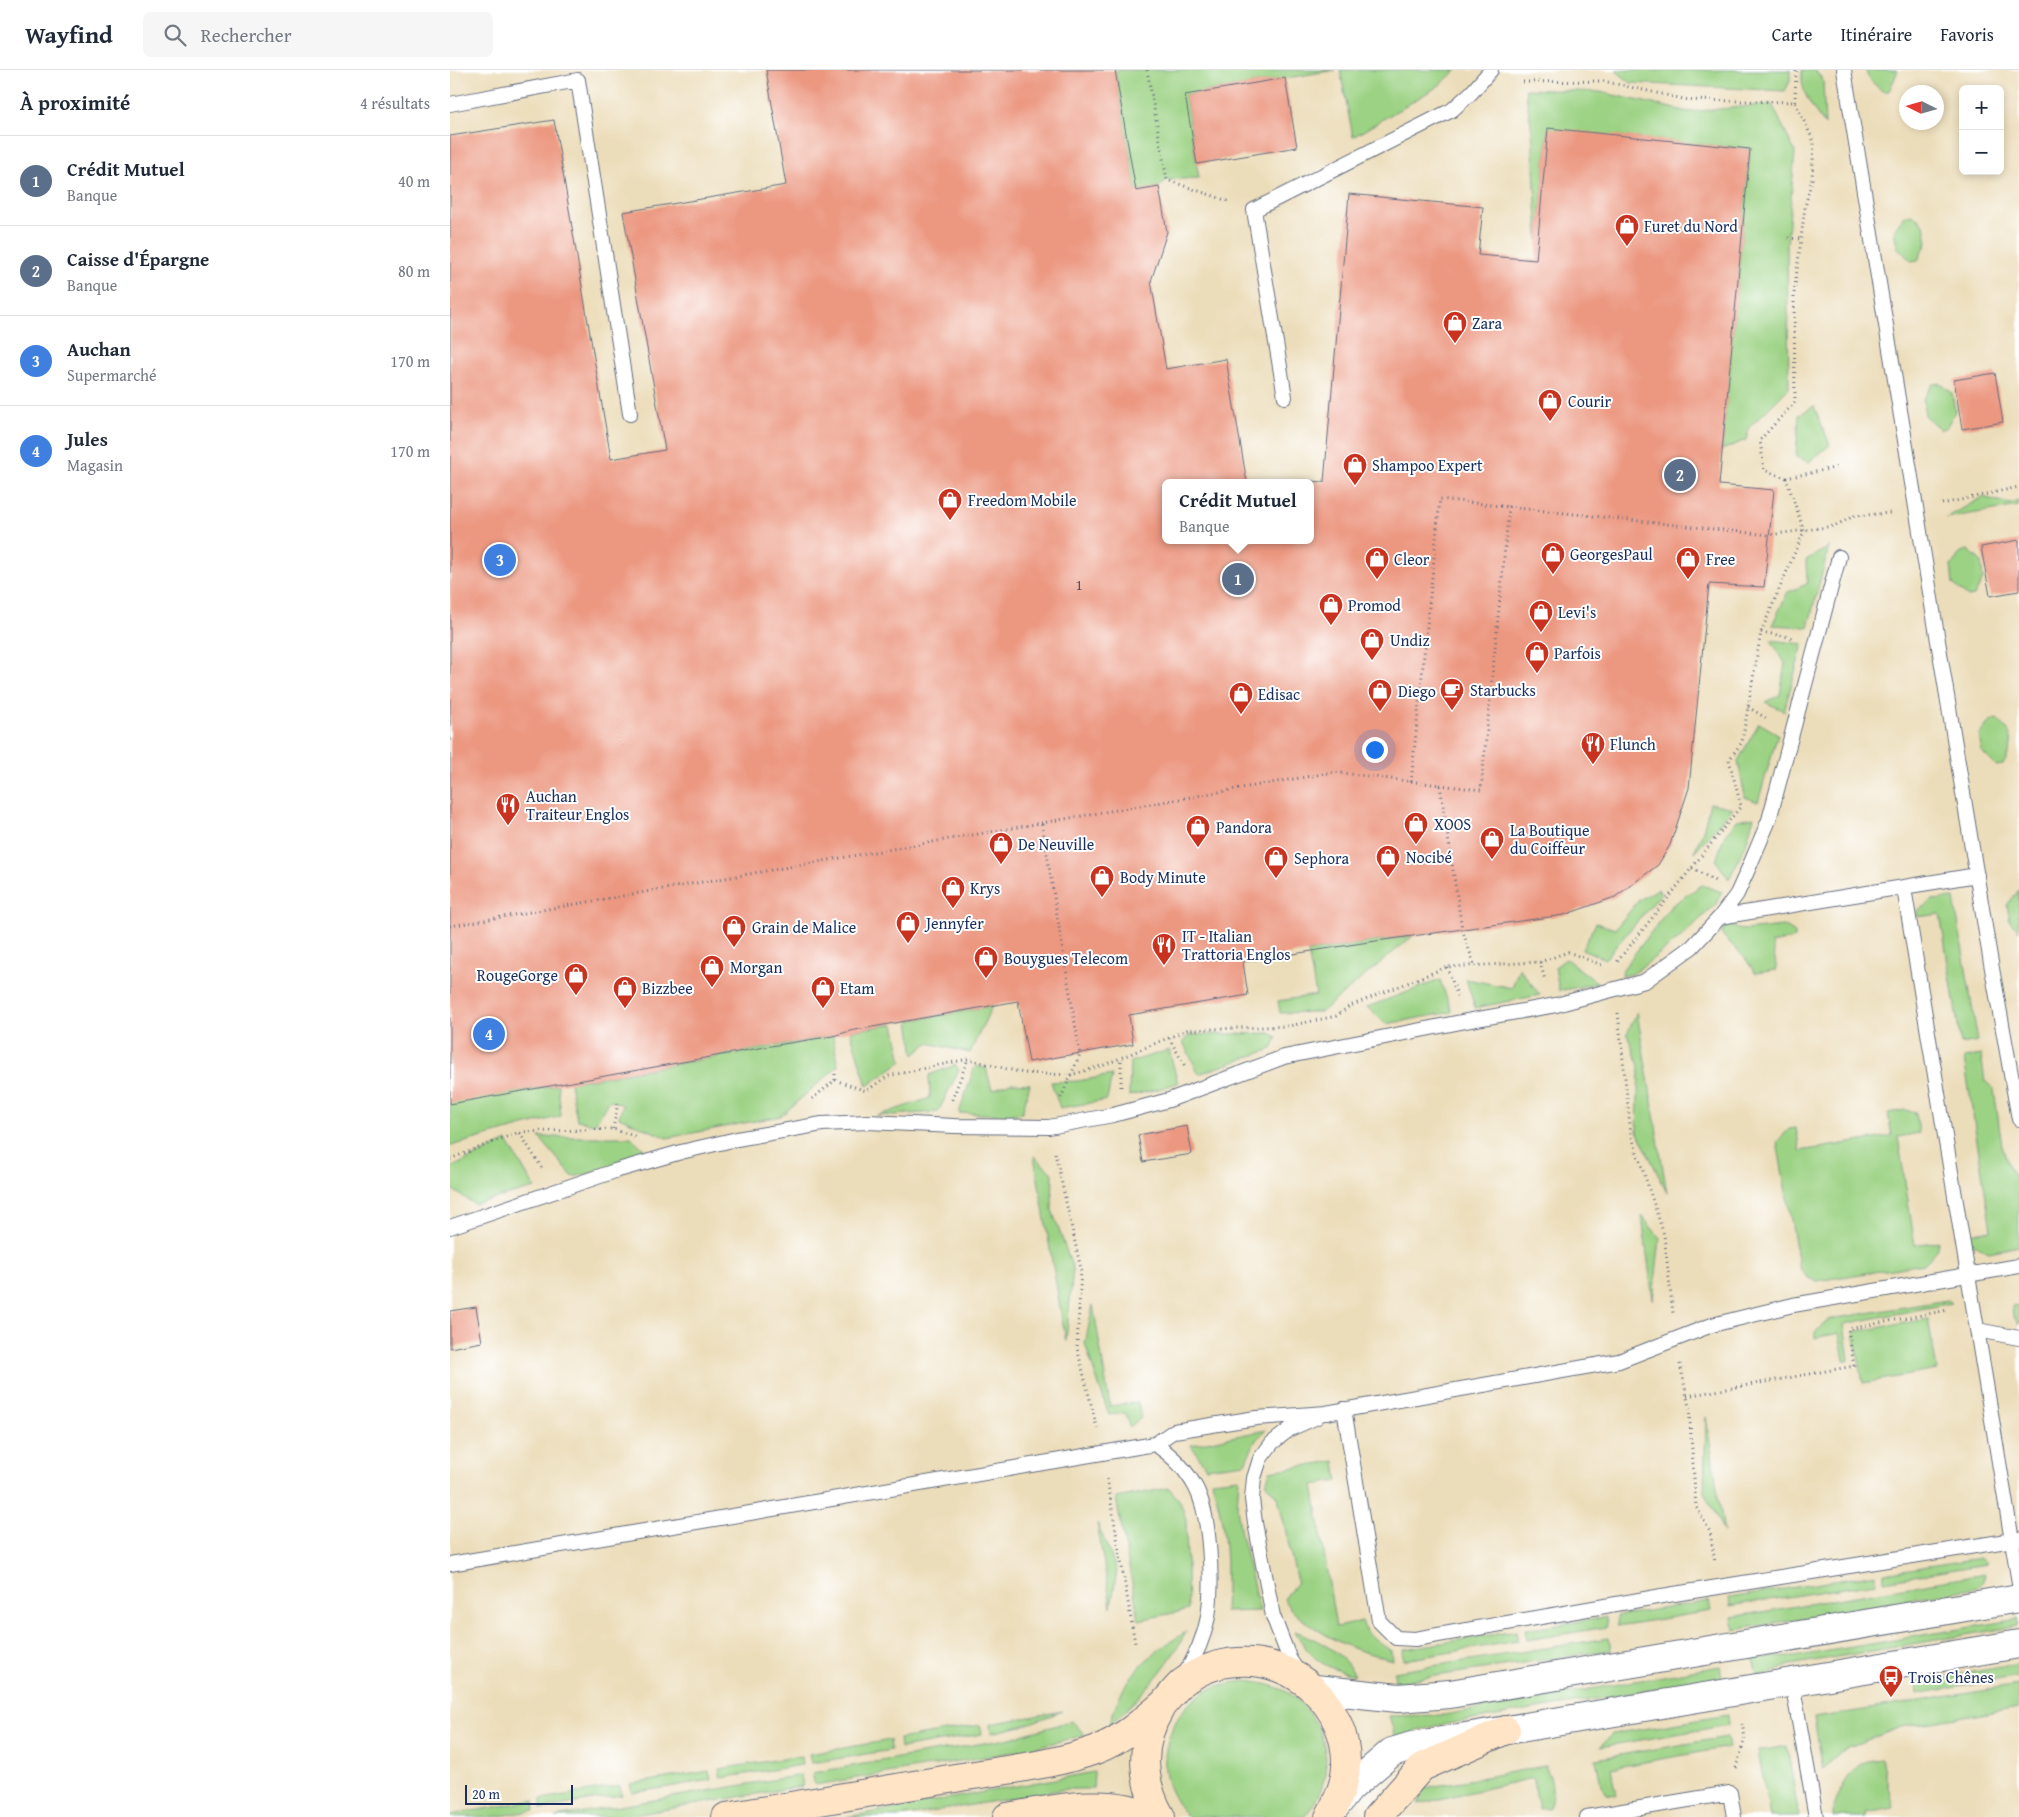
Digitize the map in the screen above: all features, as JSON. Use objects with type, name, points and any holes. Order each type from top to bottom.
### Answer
[{"type":"street","points":[[1309,1685],[1365,1696],[1398,1698],[1450,1694],[2019,1598]]},
{"type":"street","points":[[1332,1812],[1350,1788],[1392,1752],[1439,1741],[1737,1693],[2019,1644]]},
{"type":"street","points":[[726,1817],[1071,1757],[1097,1749],[1120,1737],[1168,1698],[1183,1682],[1208,1668],[1250,1661],[1278,1667],[1309,1685],[1332,1711],[1344,1745],[1346,1766],[1344,1780],[1332,1812]]},
{"type":"street","points":[[1161,1817],[1149,1794],[1144,1767],[1151,1727],[1168,1698]]},
{"type":"street","points":[[1377,1817],[1422,1767],[1506,1730]]},
{"type":"street","points":[[1008,1817],[1075,1807],[1104,1806],[1126,1808],[1151,1817]]},
{"type":"lane","points":[[1285,397],[1254,210],[1452,110],[1472,92],[1490,70]]},
{"type":"lane","points":[[1844,70],[2019,1119]]},
{"type":"lane","points":[[450,104],[578,80],[630,414]]},
{"type":"lane","points":[[450,1227],[615,1171],[681,1152],[737,1139],[822,1124],[868,1122],[972,1127],[1048,1127],[1114,1115],[1169,1100],[1284,1057],[1556,1005],[1615,991],[1645,981],[1692,947],[1720,917],[1736,894],[1769,820],[1839,557]]},
{"type":"lane","points":[[1720,917],[1977,875]]},
{"type":"lane","points":[[1904,888],[1977,1330],[2015,1539],[2019,1583]]},
{"type":"lane","points":[[450,1564],[1155,1444],[1174,1431],[1256,1418],[1326,1413],[1619,1360],[1712,1325],[1793,1305],[2019,1266]]},
{"type":"lane","points":[[1977,1330],[2019,1338]]},
{"type":"lane","points":[[1344,1409],[1379,1621],[1396,1638],[1415,1639],[1643,1599],[2015,1539]]},
{"type":"lane","points":[[1309,1685],[1290,1660],[1273,1616],[1252,1499],[1254,1478],[1260,1459],[1272,1443],[1290,1429],[1326,1413]]},
{"type":"lane","points":[[1155,1444],[1170,1454],[1185,1469],[1197,1490],[1205,1516],[1209,1552],[1208,1617],[1202,1639],[1188,1669],[1168,1698]]},
{"type":"lane","points":[[1792,1682],[1816,1817]]},
{"type":"lane","points":[[1587,1817],[1730,1793],[1734,1817]]},
{"type":"path","points":[[1147,70],[1167,180],[1254,210]]},
{"type":"path","points":[[1796,70],[1794,102],[1814,142],[1812,179],[1805,207],[1794,294],[1795,402],[1760,440],[1764,470],[1786,478],[1839,467]]},
{"type":"path","points":[[1523,82],[1603,81],[1688,100],[1794,102]]},
{"type":"path","points":[[1788,238],[1801,240]]},
{"type":"path","points":[[1719,1588],[1710,1532],[1696,1506],[1687,1396],[1676,1340],[1664,1235],[1631,1134],[1611,969],[1741,806],[1729,760],[1742,742],[1761,632],[1804,532],[1786,478]]},
{"type":"path","points":[[1411,782],[1440,499],[1769,535]]},
{"type":"path","points":[[450,926],[1334,772],[1480,790],[1509,507]]},
{"type":"path","points":[[1440,785],[1462,929],[1474,964]]},
{"type":"path","points":[[1042,824],[1080,1054],[1048,1127],[1082,1269],[1077,1348],[1102,1452],[1135,1643]]},
{"type":"path","points":[[1692,868],[1717,882]]},
{"type":"path","points":[[835,1080],[866,1091],[888,1076],[968,1059],[1023,1073],[1071,1075],[1104,1065],[1187,1030],[1289,1026],[1336,1016],[1350,1006],[1447,968],[1474,964],[1540,962],[1568,952],[1611,969]]},
{"type":"path","points":[[1540,962],[1546,985]]},
{"type":"path","points":[[1447,968],[1459,1001]]},
{"type":"path","points":[[1169,1038],[1187,1069]]},
{"type":"path","points":[[1121,1090],[1122,1058]]},
{"type":"path","points":[[951,1104],[968,1059]]},
{"type":"path","points":[[835,1070],[835,1080]]},
{"type":"path","points":[[804,1106],[835,1080]]},
{"type":"path","points":[[613,1128],[618,1103]]},
{"type":"path","points":[[450,1159],[520,1132],[613,1128],[638,1137]]},
{"type":"path","points":[[520,1132],[546,1175]]},
{"type":"path","points":[[1687,1396],[1854,1366],[1848,1329],[1973,1305]]},
{"type":"path","points":[[1735,1774],[1745,1738],[1737,1693]]},
{"type":"green space","points":[[1115,70],[1335,70],[1185,95],[1199,178],[1167,180],[1159,187],[1136,191]]},
{"type":"green space","points":[[1340,70],[1457,70],[1437,87],[1353,137]]},
{"type":"green space","points":[[1615,70],[1790,70],[1790,81],[1785,91],[1631,83]]},
{"type":"green space","points":[[1802,70],[1815,70],[1823,80],[1825,125],[1811,106],[1805,93]]},
{"type":"green space","points":[[1866,70],[1897,70],[1889,91],[1882,91],[1868,78]]},
{"type":"green space","points":[[1525,89],[1600,92],[1689,112],[1772,104],[1795,152],[1787,246],[1789,388],[1749,428],[1746,440],[1722,450],[1750,149],[1548,129],[1538,240],[1532,131]]},
{"type":"green space","points":[[1912,214],[1924,224],[1927,243],[1918,260],[1911,261],[1897,247],[1894,230],[1905,216]]},
{"type":"green space","points":[[1940,383],[1952,393],[1955,411],[1946,428],[1940,429],[1925,416],[1923,399],[1933,384]]},
{"type":"green space","points":[[1814,406],[1830,445],[1809,462],[1796,457],[1799,415]]},
{"type":"green space","points":[[1983,497],[2010,504],[2019,501],[2019,506],[1946,518]]},
{"type":"green space","points":[[1829,547],[1808,627],[1772,625],[1788,592],[1807,584],[1806,560]]},
{"type":"green space","points":[[1968,550],[1981,561],[1983,579],[1974,596],[1968,597],[1953,584],[1951,566],[1961,552]]},
{"type":"green space","points":[[1771,640],[1803,644],[1784,711],[1765,702],[1780,695],[1785,663]]},
{"type":"green space","points":[[1997,719],[2010,735],[2011,745],[2003,765],[1996,766],[1982,752],[1979,735],[1990,721]]},
{"type":"green space","points":[[1759,723],[1778,734],[1758,802],[1745,797],[1738,761]]},
{"type":"green space","points":[[1710,803],[1733,808],[1694,852],[1703,831]]},
{"type":"green space","points":[[1754,817],[1745,847],[1729,879],[1716,861],[1724,837],[1737,820]]},
{"type":"green space","points":[[1702,885],[1722,892],[1716,904],[1680,938],[1634,973],[1622,976],[1623,969],[1671,906]]},
{"type":"green space","points":[[1658,889],[1661,894],[1605,959],[1582,949],[1596,923],[1615,929],[1639,900]]},
{"type":"green space","points":[[2019,890],[2019,931],[2010,922],[2007,905]]},
{"type":"green space","points":[[1954,898],[1978,1041],[1961,1044],[1940,914],[1917,917],[1917,911],[1933,900]]},
{"type":"green space","points":[[1729,924],[1737,929],[1745,930],[1784,926],[1795,933],[1795,938],[1772,943],[1777,970],[1755,973],[1745,958],[1722,935],[1723,929]]},
{"type":"green space","points":[[1413,936],[1321,1012],[1280,1013],[1278,1001],[1316,995],[1308,952]]},
{"type":"green space","points":[[1566,959],[1598,983],[1559,991],[1555,967]]},
{"type":"green space","points":[[1519,968],[1540,995],[1475,1008],[1466,979],[1512,988]]},
{"type":"green space","points":[[1440,980],[1452,1012],[1386,1024],[1367,1007]]},
{"type":"green space","points":[[992,1006],[970,1053],[928,1043],[914,1055],[909,1021]]},
{"type":"green space","points":[[1637,1012],[1667,1193],[1637,1131],[1639,1066],[1627,1034]]},
{"type":"green space","points":[[894,1024],[902,1061],[867,1086],[850,1031]]},
{"type":"green space","points":[[1270,1033],[1277,1037],[1272,1049],[1199,1074],[1183,1042],[1189,1035]]},
{"type":"green space","points":[[833,1036],[838,1066],[781,1116],[667,1138],[619,1117],[623,1105],[609,1100],[595,1124],[577,1120],[570,1083]]},
{"type":"green space","points":[[1169,1050],[1178,1083],[1129,1096],[1130,1062]]},
{"type":"green space","points":[[1981,1055],[1985,1081],[1994,1089],[2002,1146],[2009,1167],[2019,1186],[2019,1246],[1989,1252],[1971,1243],[1970,1234],[1991,1230],[1964,1058]]},
{"type":"green space","points":[[955,1065],[959,1070],[938,1112],[877,1116],[930,1098],[929,1075]]},
{"type":"green space","points":[[975,1066],[986,1068],[992,1090],[1011,1083],[1030,1084],[1022,1113],[1008,1115],[959,1113]]},
{"type":"green space","points":[[1112,1075],[1107,1100],[1060,1108],[1051,1082],[1078,1081]]},
{"type":"green space","points":[[558,1085],[561,1116],[450,1146],[450,1103]]},
{"type":"green space","points":[[1905,1110],[1916,1113],[1919,1133],[1898,1137],[1915,1245],[1938,1241],[1938,1249],[1924,1264],[1817,1281],[1808,1277],[1799,1265],[1777,1142],[1789,1129],[1796,1128],[1800,1151],[1892,1136],[1888,1113]]},
{"type":"green space","points":[[539,1137],[631,1137],[653,1158],[573,1177]]},
{"type":"green space","points":[[507,1141],[535,1188],[474,1204],[450,1188],[450,1168]]},
{"type":"green space","points":[[1034,1156],[1053,1174],[1052,1210],[1073,1269],[1066,1342]]},
{"type":"green space","points":[[1642,1216],[1660,1238],[1653,1300]]},
{"type":"green space","points":[[1948,1300],[1952,1303],[1844,1324],[1849,1360],[1844,1360],[1839,1333],[1815,1338],[1815,1332],[1830,1319]]},
{"type":"green space","points":[[1093,1305],[1110,1406],[1138,1402],[1141,1418],[1129,1427],[1126,1413],[1109,1415],[1085,1344]]},
{"type":"green space","points":[[2019,1305],[2019,1325],[2013,1316],[2012,1306]]},
{"type":"green space","points":[[1928,1319],[1937,1370],[1863,1383],[1854,1332]]},
{"type":"green space","points":[[1706,1417],[1724,1532],[1704,1492]]},
{"type":"green space","points":[[1266,1430],[1256,1440],[1245,1463],[1206,1468],[1191,1445]]},
{"type":"green space","points":[[1335,1461],[1338,1481],[1313,1485],[1336,1627],[1362,1622],[1367,1633],[1391,1651],[1392,1660],[1358,1650],[1333,1639],[1300,1617],[1287,1605],[1284,1599],[1297,1582],[1278,1497],[1266,1484],[1270,1471]]},
{"type":"green space","points":[[1239,1478],[1237,1507],[1241,1535],[1260,1611],[1225,1612],[1225,1546],[1221,1515],[1212,1481]]},
{"type":"green space","points":[[1169,1488],[1180,1501],[1186,1519],[1188,1610],[1139,1620],[1116,1498]]},
{"type":"green space","points":[[1097,1523],[1117,1570],[1111,1607]]},
{"type":"green space","points":[[1980,1558],[1986,1564],[1884,1581],[1884,1573]]},
{"type":"green space","points":[[1876,1574],[1876,1583],[1730,1606],[1729,1598]]},
{"type":"green space","points":[[1985,1574],[1983,1581],[1976,1588],[1735,1630],[1732,1617]]},
{"type":"green space","points":[[1709,1601],[1711,1611],[1618,1626],[1617,1616]]},
{"type":"green space","points":[[1606,1617],[1607,1627],[1527,1640],[1525,1630]]},
{"type":"green space","points":[[2019,1619],[2019,1626],[1790,1665],[1772,1673],[1757,1676],[1753,1658],[1793,1657]]},
{"type":"green space","points":[[1295,1631],[1336,1653],[1355,1675],[1335,1669],[1319,1661],[1306,1649]]},
{"type":"green space","points":[[1516,1631],[1518,1641],[1404,1660],[1403,1649]]},
{"type":"green space","points":[[1186,1632],[1162,1670],[1131,1705],[1109,1725],[1121,1694],[1137,1670],[1158,1650]]},
{"type":"green space","points":[[1609,1638],[1611,1650],[1395,1682],[1394,1672]]},
{"type":"green space","points":[[2019,1664],[2019,1676],[1917,1694],[1916,1682]]},
{"type":"green space","points":[[1720,1666],[1722,1678],[1436,1726],[1395,1737],[1389,1716],[1444,1715]]},
{"type":"green space","points":[[1247,1681],[1273,1686],[1287,1692],[1307,1709],[1320,1732],[1324,1744],[1326,1770],[1320,1792],[1304,1817],[1187,1817],[1172,1793],[1165,1771],[1167,1744],[1171,1731],[1185,1708],[1195,1698],[1216,1687]]},
{"type":"green space","points":[[2019,1685],[2019,1708],[1901,1727],[1846,1748],[1823,1769],[1814,1718]]},
{"type":"green space","points":[[1063,1711],[1022,1726],[991,1733],[990,1724]]},
{"type":"green space","points":[[1728,1715],[1729,1725],[1600,1747],[1612,1734]]},
{"type":"green space","points":[[1072,1721],[1085,1735],[1020,1751],[815,1785],[812,1773],[1007,1739]]},
{"type":"green space","points":[[980,1725],[982,1734],[900,1748],[899,1739]]},
{"type":"green space","points":[[1727,1737],[1729,1747],[1611,1768],[1617,1795],[1607,1794],[1601,1785],[1596,1759]]},
{"type":"green space","points":[[890,1740],[891,1750],[811,1763],[809,1754]]},
{"type":"green space","points":[[1787,1746],[1799,1817],[1770,1817],[1758,1751]]},
{"type":"green space","points":[[801,1756],[802,1765],[721,1778],[719,1769]]},
{"type":"green space","points":[[1882,1759],[1893,1808],[1866,1813],[1866,1817],[1833,1817],[1838,1795],[1852,1772],[1865,1762]]},
{"type":"green space","points":[[1545,1766],[1552,1786],[1549,1808],[1539,1809],[1533,1778],[1418,1804],[1425,1788]]},
{"type":"green space","points":[[709,1771],[711,1780],[632,1793],[630,1784]]},
{"type":"green space","points":[[1094,1772],[1093,1789],[1066,1789],[901,1817],[847,1817]]},
{"type":"green space","points":[[801,1775],[803,1786],[622,1817],[555,1817]]},
{"type":"green space","points":[[620,1786],[622,1795],[541,1809],[541,1799]]},
{"type":"green space","points":[[534,1800],[535,1810],[495,1817],[450,1817],[450,1815]]},
{"type":"building","points":[[766,70],[1115,70],[1136,191],[1159,187],[1167,232],[1151,281],[1166,369],[1226,359],[1246,479],[1162,479],[1162,544],[1314,544],[1314,481],[1324,482],[1349,194],[1483,207],[1478,255],[1536,260],[1548,128],[1750,149],[1719,485],[1774,490],[1764,587],[1709,584],[1689,788],[1670,845],[1658,865],[1615,897],[1564,915],[1362,943],[1243,962],[1248,995],[1129,1015],[1133,1044],[1029,1062],[1018,1001],[450,1104],[450,136],[554,120],[611,459],[665,450],[623,212],[786,185]]},
{"type":"building","points":[[1285,78],[1297,147],[1197,164],[1185,95]]},
{"type":"building","points":[[1995,373],[2003,422],[1962,429],[1954,380]]},
{"type":"building","points":[[2019,540],[2019,591],[1990,596],[1981,547]]},
{"type":"building","points":[[1187,1126],[1192,1154],[1143,1162],[1138,1135]]},
{"type":"building","points":[[476,1307],[482,1342],[450,1348],[450,1311]]},
{"type":"place","name":"Furet du Nord","points":[[1627,247]]},
{"type":"place","name":"Zara","points":[[1455,344]]},
{"type":"place","name":"Courir","points":[[1550,422]]},
{"type":"place","name":"Caisse d'Épargne","points":[[1680,475]]},
{"type":"place","name":"Shampoo Expert","points":[[1355,486]]},
{"type":"place","name":"Freedom Mobile","points":[[950,521]]},
{"type":"place","name":"Auchan","points":[[500,560]]},
{"type":"place","name":"GeorgesPaul","points":[[1553,575]]},
{"type":"place","name":"Crédit Mutuel","points":[[1238,579]]},
{"type":"place","name":"Cleor","points":[[1377,580]]},
{"type":"place","name":"Free","points":[[1688,580]]},
{"type":"place","name":"Promod","points":[[1331,626]]},
{"type":"place","name":"Levi's","points":[[1541,633]]},
{"type":"place","name":"Undiz","points":[[1372,661]]},
{"type":"place","name":"Parfois","points":[[1537,674]]},
{"type":"place","name":"Starbucks","points":[[1452,711]]},
{"type":"place","name":"Diego","points":[[1380,712]]},
{"type":"place","name":"Edisac","points":[[1241,715]]},
{"type":"place","name":"Flunch","points":[[1593,765]]},
{"type":"place","name":"Auchan Traiteur Englos","points":[[508,826]]},
{"type":"place","name":"XOOS","points":[[1416,845]]},
{"type":"place","name":"Pandora","points":[[1198,848]]},
{"type":"place","name":"La Boutique du Coiffeur","points":[[1492,860]]},
{"type":"place","name":"De Neuville","points":[[1001,865]]},
{"type":"place","name":"Nocibé","points":[[1388,878]]},
{"type":"place","name":"Sephora","points":[[1276,879]]},
{"type":"place","name":"Body Minute","points":[[1102,898]]},
{"type":"place","name":"Krys","points":[[953,909]]},
{"type":"place","name":"Jennyfer","points":[[908,944]]},
{"type":"place","name":"Grain de Malice","points":[[734,948]]},
{"type":"place","name":"IT - Italian Trattoria Englos","points":[[1164,966]]},
{"type":"place","name":"Bouygues Telecom","points":[[986,979]]},
{"type":"place","name":"Morgan","points":[[712,988]]},
{"type":"place","name":"RougeGorge","points":[[576,996]]},
{"type":"place","name":"Bizzbee","points":[[625,1009]]},
{"type":"place","name":"Etam","points":[[823,1009]]},
{"type":"place","name":"Jules","points":[[489,1034]]},
{"type":"place","name":"Trois Chênes","points":[[1891,1698]]}]
